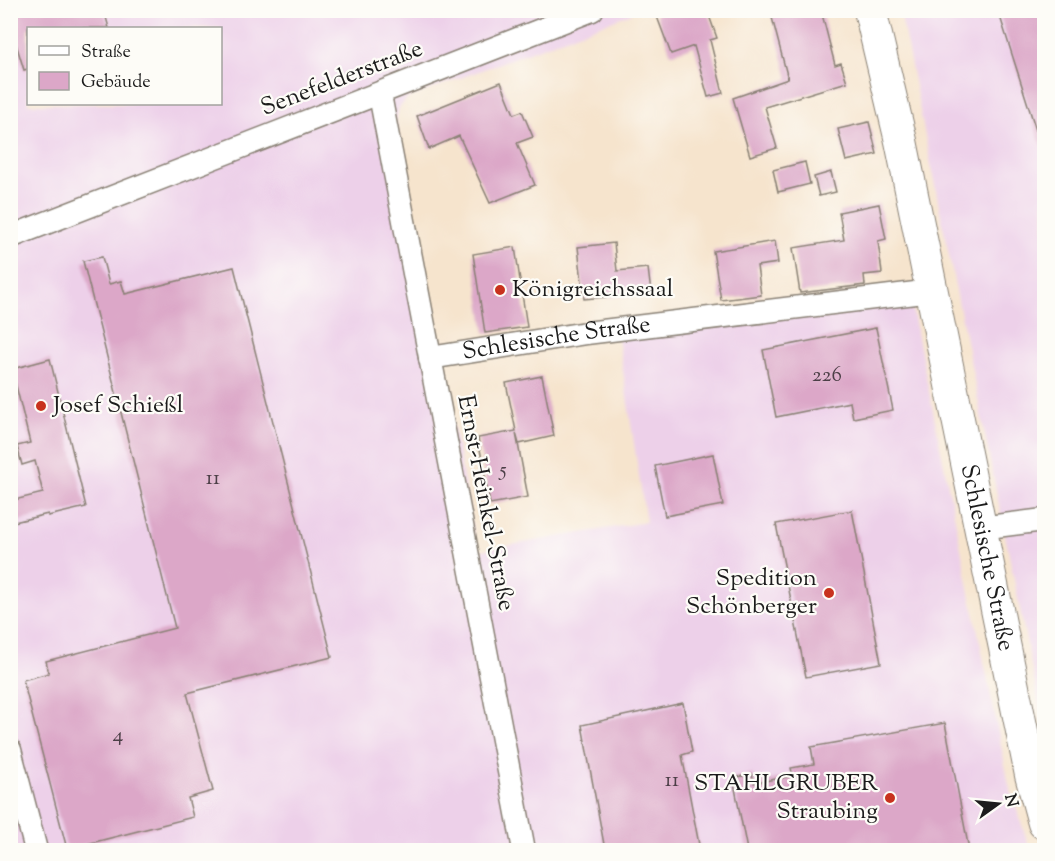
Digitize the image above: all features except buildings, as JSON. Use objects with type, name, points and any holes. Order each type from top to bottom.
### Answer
[{"type":"street","name":"Senefelderstraße","points":[[10,237],[592,10]]},
{"type":"street","name":"Schlesische Straße","points":[[870,10],[901,141],[1031,775],[1044,823]]},
{"type":"street","name":"Ernst-Heinkel-Straße","points":[[380,94],[524,850]]},
{"type":"street","name":"Schlesische Straße","points":[[430,358],[586,333],[932,291]]},
{"type":"street","points":[[980,528],[1044,520]]},
{"type":"street","points":[[10,750],[36,850]]},
{"type":"shaded area","points":[[10,11],[631,11],[632,13],[408,98],[399,108],[396,120],[477,551],[646,522],[618,338],[911,303],[1009,785],[1030,850],[11,850]]},
{"type":"shaded area","points":[[900,11],[1044,11],[1044,729],[1042,719]]},
{"type":"place","name":"Königreichssaal","points":[[500,290]]},
{"type":"place","name":"Josef Schießl","points":[[41,406]]},
{"type":"place","name":"Spedition Schönberger","points":[[829,593]]},
{"type":"place","name":"STAHLGRUBER Straubing","points":[[890,798]]}]
